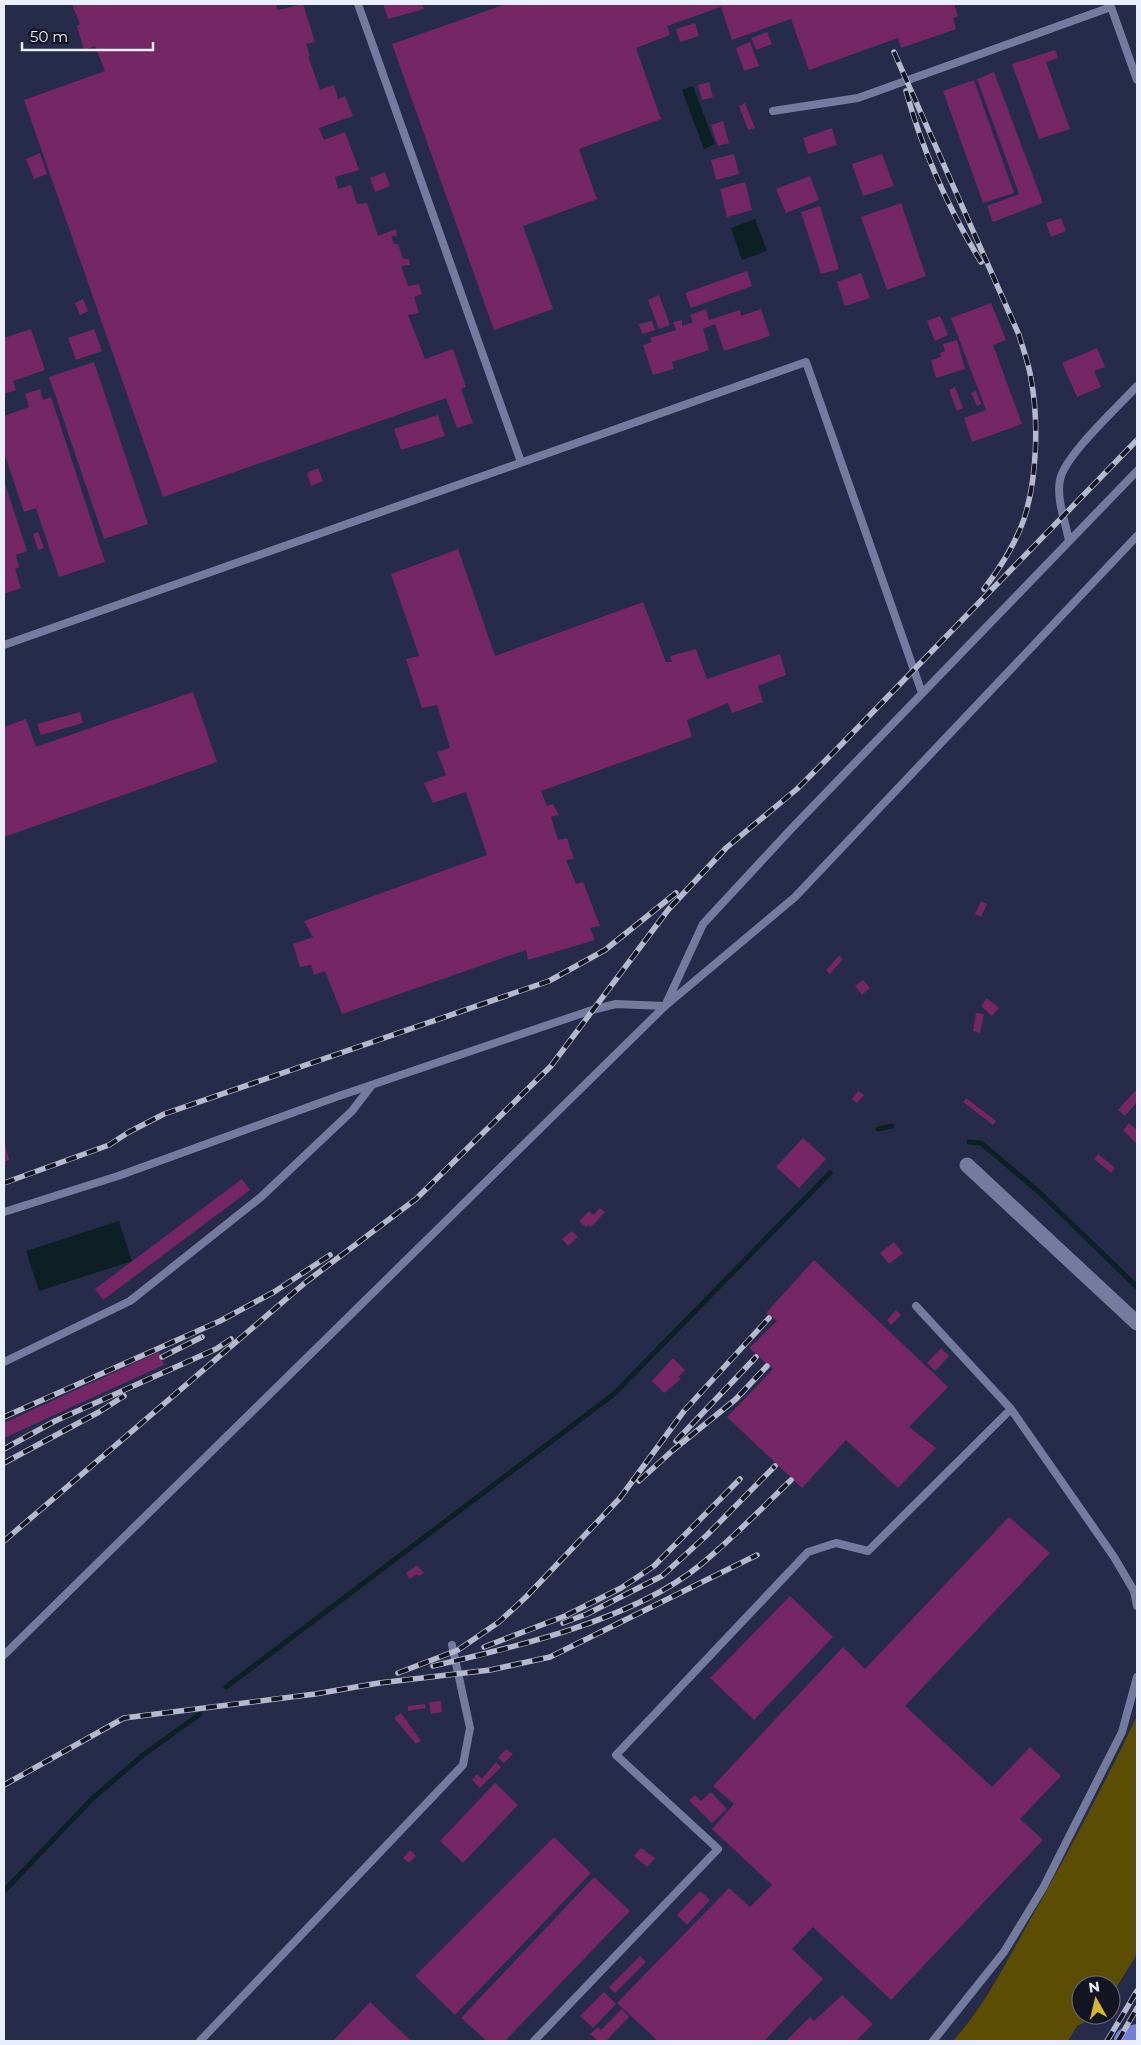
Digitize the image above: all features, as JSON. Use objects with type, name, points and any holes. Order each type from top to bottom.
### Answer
[{"type":"highway","points":[[1128,2041],[1137,2038]]},
{"type":"street","points":[[967,1165],[1137,1323]]},
{"type":"lane","points":[[358,4],[521,462]]},
{"type":"lane","points":[[773,112],[858,98],[1110,5],[1137,80]]},
{"type":"lane","points":[[4,644],[806,362],[922,693]]},
{"type":"lane","points":[[1069,541],[1061,499],[1060,480],[1068,461],[1137,386]]},
{"type":"lane","points":[[665,1006],[703,924],[922,693],[1137,471]]},
{"type":"lane","points":[[4,1655],[665,1006],[795,897],[1137,536]]},
{"type":"lane","points":[[4,1212],[118,1176],[373,1085],[592,1010],[616,1004],[665,1006]]},
{"type":"lane","points":[[4,1362],[130,1301],[261,1197],[352,1112],[373,1085]]},
{"type":"lane","points":[[916,1306],[1011,1409],[1114,1557],[1134,1591],[1137,1606]]},
{"type":"lane","points":[[534,2041],[718,1850],[616,1755],[808,1552],[836,1543],[868,1551],[1011,1409]]},
{"type":"lane","points":[[200,2041],[463,1765],[470,1728],[452,1646]]},
{"type":"lane","points":[[933,2041],[1004,1952],[1042,1888],[1122,1732],[1137,1676]]},
{"type":"shaded area","points":[[693,86],[715,144],[704,149],[682,90]]},
{"type":"shaded area","points":[[755,219],[767,251],[742,260],[731,228]]},
{"type":"shaded area","points":[[119,1221],[132,1261],[39,1291],[26,1251]]},
{"type":"shaded area","points":[[1137,1716],[1137,1953],[1134,1959],[1121,1980],[1121,1975],[1071,1975],[1071,2025],[1079,2025],[1068,2041],[953,2041],[974,2015],[1000,1973],[1083,1824]]},
{"type":"building","points":[[72,4],[276,4],[278,10],[303,4],[315,42],[306,44],[310,56],[308,56],[320,90],[334,85],[338,99],[345,96],[353,116],[319,128],[324,140],[345,132],[359,170],[335,177],[338,189],[351,185],[357,204],[367,203],[378,236],[396,229],[397,236],[391,236],[394,244],[398,244],[403,259],[409,259],[410,265],[401,266],[408,286],[419,284],[422,294],[414,297],[419,313],[408,315],[425,359],[453,349],[466,387],[461,389],[473,423],[457,428],[446,398],[163,497],[24,100],[105,71],[95,46],[84,50],[77,26],[80,24]]},
{"type":"building","points":[[383,4],[422,4],[424,9],[388,19]]},
{"type":"building","points":[[506,4],[954,4],[958,16],[953,18],[956,29],[901,48],[898,38],[809,70],[791,19],[732,40],[721,7],[667,26],[670,35],[636,48],[661,119],[579,149],[597,199],[523,226],[553,309],[494,330],[392,44]]},
{"type":"building","points":[[695,23],[699,36],[680,42],[676,29]]},
{"type":"building","points":[[767,32],[772,44],[756,50],[751,38]]},
{"type":"building","points":[[750,42],[759,66],[744,71],[736,48]]},
{"type":"building","points":[[1055,50],[1058,58],[1046,62],[1070,129],[1039,139],[1012,64]]},
{"type":"building","points":[[994,72],[1043,203],[993,222],[987,206],[1019,194],[977,79]]},
{"type":"building","points":[[974,80],[1014,193],[983,203],[943,91]]},
{"type":"building","points":[[709,82],[713,97],[702,100],[698,85]]},
{"type":"building","points":[[745,103],[755,128],[748,130],[739,106]]},
{"type":"building","points":[[723,121],[729,143],[718,146],[711,125]]},
{"type":"building","points":[[832,128],[837,145],[808,154],[803,138]]},
{"type":"building","points":[[40,153],[47,174],[34,179],[26,159]]},
{"type":"building","points":[[734,154],[739,174],[716,180],[711,160]]},
{"type":"building","points":[[882,154],[894,186],[863,196],[852,164]]},
{"type":"building","points":[[385,172],[390,186],[375,192],[370,178]]},
{"type":"building","points":[[810,176],[819,200],[786,213],[776,189]]},
{"type":"building","points":[[745,182],[752,210],[727,217],[720,189]]},
{"type":"building","points":[[901,203],[926,276],[887,290],[861,217]]},
{"type":"building","points":[[820,206],[839,269],[821,274],[801,212]]},
{"type":"building","points":[[1061,218],[1066,231],[1051,237],[1046,223]]},
{"type":"building","points":[[747,271],[752,286],[691,308],[685,293]]},
{"type":"building","points":[[861,273],[870,298],[845,306],[837,282]]},
{"type":"building","points":[[659,295],[670,325],[659,329],[648,300]]},
{"type":"building","points":[[83,299],[88,311],[80,315],[75,303]]},
{"type":"building","points":[[991,303],[1006,340],[993,345],[1022,424],[972,442],[964,418],[986,410],[951,318]]},
{"type":"building","points":[[706,309],[709,320],[740,310],[741,316],[761,309],[770,336],[724,351],[715,324],[703,329],[709,350],[672,362],[674,369],[653,375],[643,345],[652,342],[650,338],[676,330],[673,322],[682,320],[682,326],[693,322],[690,315]]},
{"type":"building","points":[[940,316],[948,335],[935,341],[927,321]]},
{"type":"building","points":[[652,321],[655,330],[642,334],[639,324]]},
{"type":"building","points":[[31,329],[45,370],[13,381],[16,390],[4,394],[4,338]]},
{"type":"building","points":[[94,329],[102,351],[76,360],[68,338]]},
{"type":"building","points":[[957,340],[965,369],[936,378],[931,360],[941,357],[940,353],[945,351],[943,344]]},
{"type":"building","points":[[1097,348],[1105,367],[1094,371],[1101,387],[1077,397],[1062,363]]},
{"type":"building","points":[[94,362],[148,524],[104,539],[49,377]]},
{"type":"building","points":[[955,387],[963,408],[957,411],[949,390]]},
{"type":"building","points":[[40,389],[43,400],[51,397],[105,562],[59,577],[36,508],[24,512],[4,452],[4,416],[29,407],[25,394]]},
{"type":"building","points":[[976,391],[981,404],[977,406],[971,393]]},
{"type":"building","points":[[438,415],[445,436],[401,450],[394,429]]},
{"type":"building","points":[[318,468],[323,481],[311,486],[307,473]]},
{"type":"building","points":[[4,481],[27,551],[16,555],[19,567],[15,569],[21,588],[4,594]]},
{"type":"building","points":[[38,532],[44,548],[38,550],[33,534]]},
{"type":"building","points":[[458,549],[495,656],[643,602],[666,662],[672,662],[670,656],[696,649],[707,679],[780,654],[786,675],[758,686],[763,702],[732,713],[728,703],[687,720],[692,737],[541,791],[547,806],[553,804],[559,815],[551,817],[558,840],[567,838],[574,859],[566,860],[576,884],[583,882],[600,926],[590,928],[595,940],[528,960],[526,950],[342,1014],[325,971],[314,975],[311,965],[300,967],[293,944],[313,937],[304,921],[487,855],[466,792],[433,803],[424,783],[446,775],[437,752],[450,748],[437,705],[422,708],[406,659],[419,656],[391,574]]},
{"type":"building","points":[[193,692],[217,762],[4,837],[4,727],[26,719],[36,747]]},
{"type":"building","points":[[80,712],[83,723],[41,735],[37,724]]},
{"type":"building","points":[[981,901],[987,904],[981,917],[975,914]]},
{"type":"building","points":[[839,956],[843,959],[830,974],[826,970]]},
{"type":"building","points":[[863,980],[870,988],[862,995],[855,986]]},
{"type":"building","points":[[987,998],[999,1008],[992,1016],[981,1006]]},
{"type":"building","points":[[976,1013],[984,1014],[980,1033],[973,1031]]},
{"type":"building","points":[[1137,1089],[1137,1102],[1125,1116],[1118,1110]]},
{"type":"building","points":[[858,1091],[864,1095],[857,1103],[852,1099]]},
{"type":"building","points":[[966,1098],[996,1121],[993,1125],[963,1102]]},
{"type":"building","points":[[1129,1123],[1137,1130],[1137,1144],[1123,1130]]},
{"type":"building","points":[[803,1138],[826,1159],[799,1188],[776,1167]]},
{"type":"building","points":[[4,1140],[9,1160],[4,1162]]},
{"type":"building","points":[[1098,1154],[1115,1168],[1111,1173],[1094,1159]]},
{"type":"building","points":[[242,1179],[250,1190],[103,1300],[95,1289]]},
{"type":"building","points":[[600,1208],[605,1212],[591,1227],[588,1225],[586,1227],[579,1221],[589,1211],[593,1215]]},
{"type":"building","points":[[572,1231],[578,1237],[568,1246],[562,1239]]},
{"type":"building","points":[[894,1242],[903,1253],[889,1264],[880,1253]]},
{"type":"building","points":[[814,1260],[948,1387],[909,1427],[936,1448],[898,1488],[846,1440],[802,1488],[727,1417],[773,1369],[749,1348],[777,1321],[766,1313]]},
{"type":"building","points":[[896,1310],[901,1315],[891,1325],[887,1320]]},
{"type":"building","points":[[941,1348],[949,1356],[935,1371],[927,1363]]},
{"type":"building","points":[[159,1352],[164,1365],[4,1438],[4,1423]]},
{"type":"building","points":[[673,1358],[685,1370],[678,1377],[681,1379],[664,1393],[652,1381]]},
{"type":"building","points":[[1009,1517],[1050,1553],[905,1706],[992,1787],[1030,1747],[1061,1776],[1020,1819],[1043,1840],[891,2000],[813,1927],[792,1949],[823,1979],[764,2041],[658,2041],[617,2003],[729,1888],[750,1907],[772,1885],[712,1829],[734,1804],[713,1786],[843,1647],[865,1669]]},
{"type":"building","points":[[417,1565],[424,1573],[419,1576],[417,1574],[410,1579],[406,1573]]},
{"type":"building","points":[[790,1596],[833,1637],[754,1720],[710,1678]]},
{"type":"building","points":[[441,1701],[442,1712],[431,1714],[429,1702]]},
{"type":"building","points":[[425,1704],[426,1708],[408,1711],[408,1706]]},
{"type":"building","points":[[401,1713],[421,1741],[416,1744],[394,1718]]},
{"type":"building","points":[[506,1749],[513,1754],[504,1763],[498,1758]]},
{"type":"building","points":[[496,1762],[501,1767],[480,1788],[472,1780],[477,1774],[482,1779]]},
{"type":"building","points":[[495,1783],[518,1805],[463,1863],[440,1841]]},
{"type":"building","points":[[711,1792],[727,1809],[712,1823],[689,1800],[695,1795],[701,1801]]},
{"type":"building","points":[[554,1837],[591,1873],[455,2015],[415,1976]]},
{"type":"building","points":[[641,1848],[655,1858],[647,1867],[634,1856]]},
{"type":"building","points":[[410,1850],[416,1856],[409,1863],[403,1858]]},
{"type":"building","points":[[594,1877],[630,1911],[505,2041],[487,2041],[461,2018]]},
{"type":"building","points":[[700,1891],[710,1900],[687,1925],[677,1915]]},
{"type":"building","points":[[640,1956],[646,1962],[615,1993],[609,1987]]},
{"type":"building","points":[[604,1992],[616,2004],[593,2028],[580,2016]]},
{"type":"building","points":[[842,1995],[873,2024],[856,2041],[786,2041],[810,2017],[814,2021]]},
{"type":"building","points":[[370,2002],[411,2041],[333,2041]]},
{"type":"building","points":[[622,2009],[629,2017],[606,2041],[598,2041],[590,2034],[598,2027],[601,2030]]},
{"type":"waterway","points":[[878,1129],[892,1126]]},
{"type":"waterway","points":[[969,1142],[981,1143],[1039,1192],[1137,1287]]},
{"type":"waterway","points":[[226,1687],[614,1394],[830,1173]]},
{"type":"waterway","points":[[4,1891],[92,1799],[143,1755],[200,1714]]},
{"type":"railway","points":[[894,52],[1019,335],[1034,395],[1036,431],[1034,468],[1032,486],[1024,519],[1012,547],[984,589]]},
{"type":"railway","points":[[906,91],[928,158],[947,200],[981,262]]},
{"type":"railway","points":[[4,1541],[306,1282],[416,1199],[551,1066],[668,910],[726,848],[797,789],[1137,440]]},
{"type":"railway","points":[[4,1183],[109,1145],[129,1132],[164,1114],[549,981],[605,950],[676,893]]},
{"type":"railway","points":[[4,1417],[220,1321],[274,1292],[330,1255]]},
{"type":"railway","points":[[398,1673],[458,1650],[499,1622],[526,1597],[620,1498],[684,1411],[769,1318]]},
{"type":"railway","points":[[162,1357],[202,1337]]},
{"type":"railway","points":[[4,1449],[55,1421],[216,1349],[231,1339]]},
{"type":"railway","points":[[676,1441],[756,1357]]},
{"type":"railway","points":[[639,1481],[672,1451],[736,1399],[767,1366]]},
{"type":"railway","points":[[4,1463],[99,1412],[124,1396]]},
{"type":"railway","points":[[563,1623],[587,1614],[662,1576],[707,1535],[775,1466]]},
{"type":"railway","points":[[484,1647],[565,1616],[621,1588],[654,1566],[740,1479]]},
{"type":"railway","points":[[433,1666],[500,1650],[572,1629],[641,1602],[672,1585],[699,1566],[791,1480]]},
{"type":"railway","points":[[4,1785],[124,1718],[315,1694],[379,1683],[490,1670],[550,1657],[757,1555]]},
{"type":"railway","points":[[1107,2041],[1137,1991]]},
{"type":"railway","points":[[1118,2041],[1137,2008]]}]
